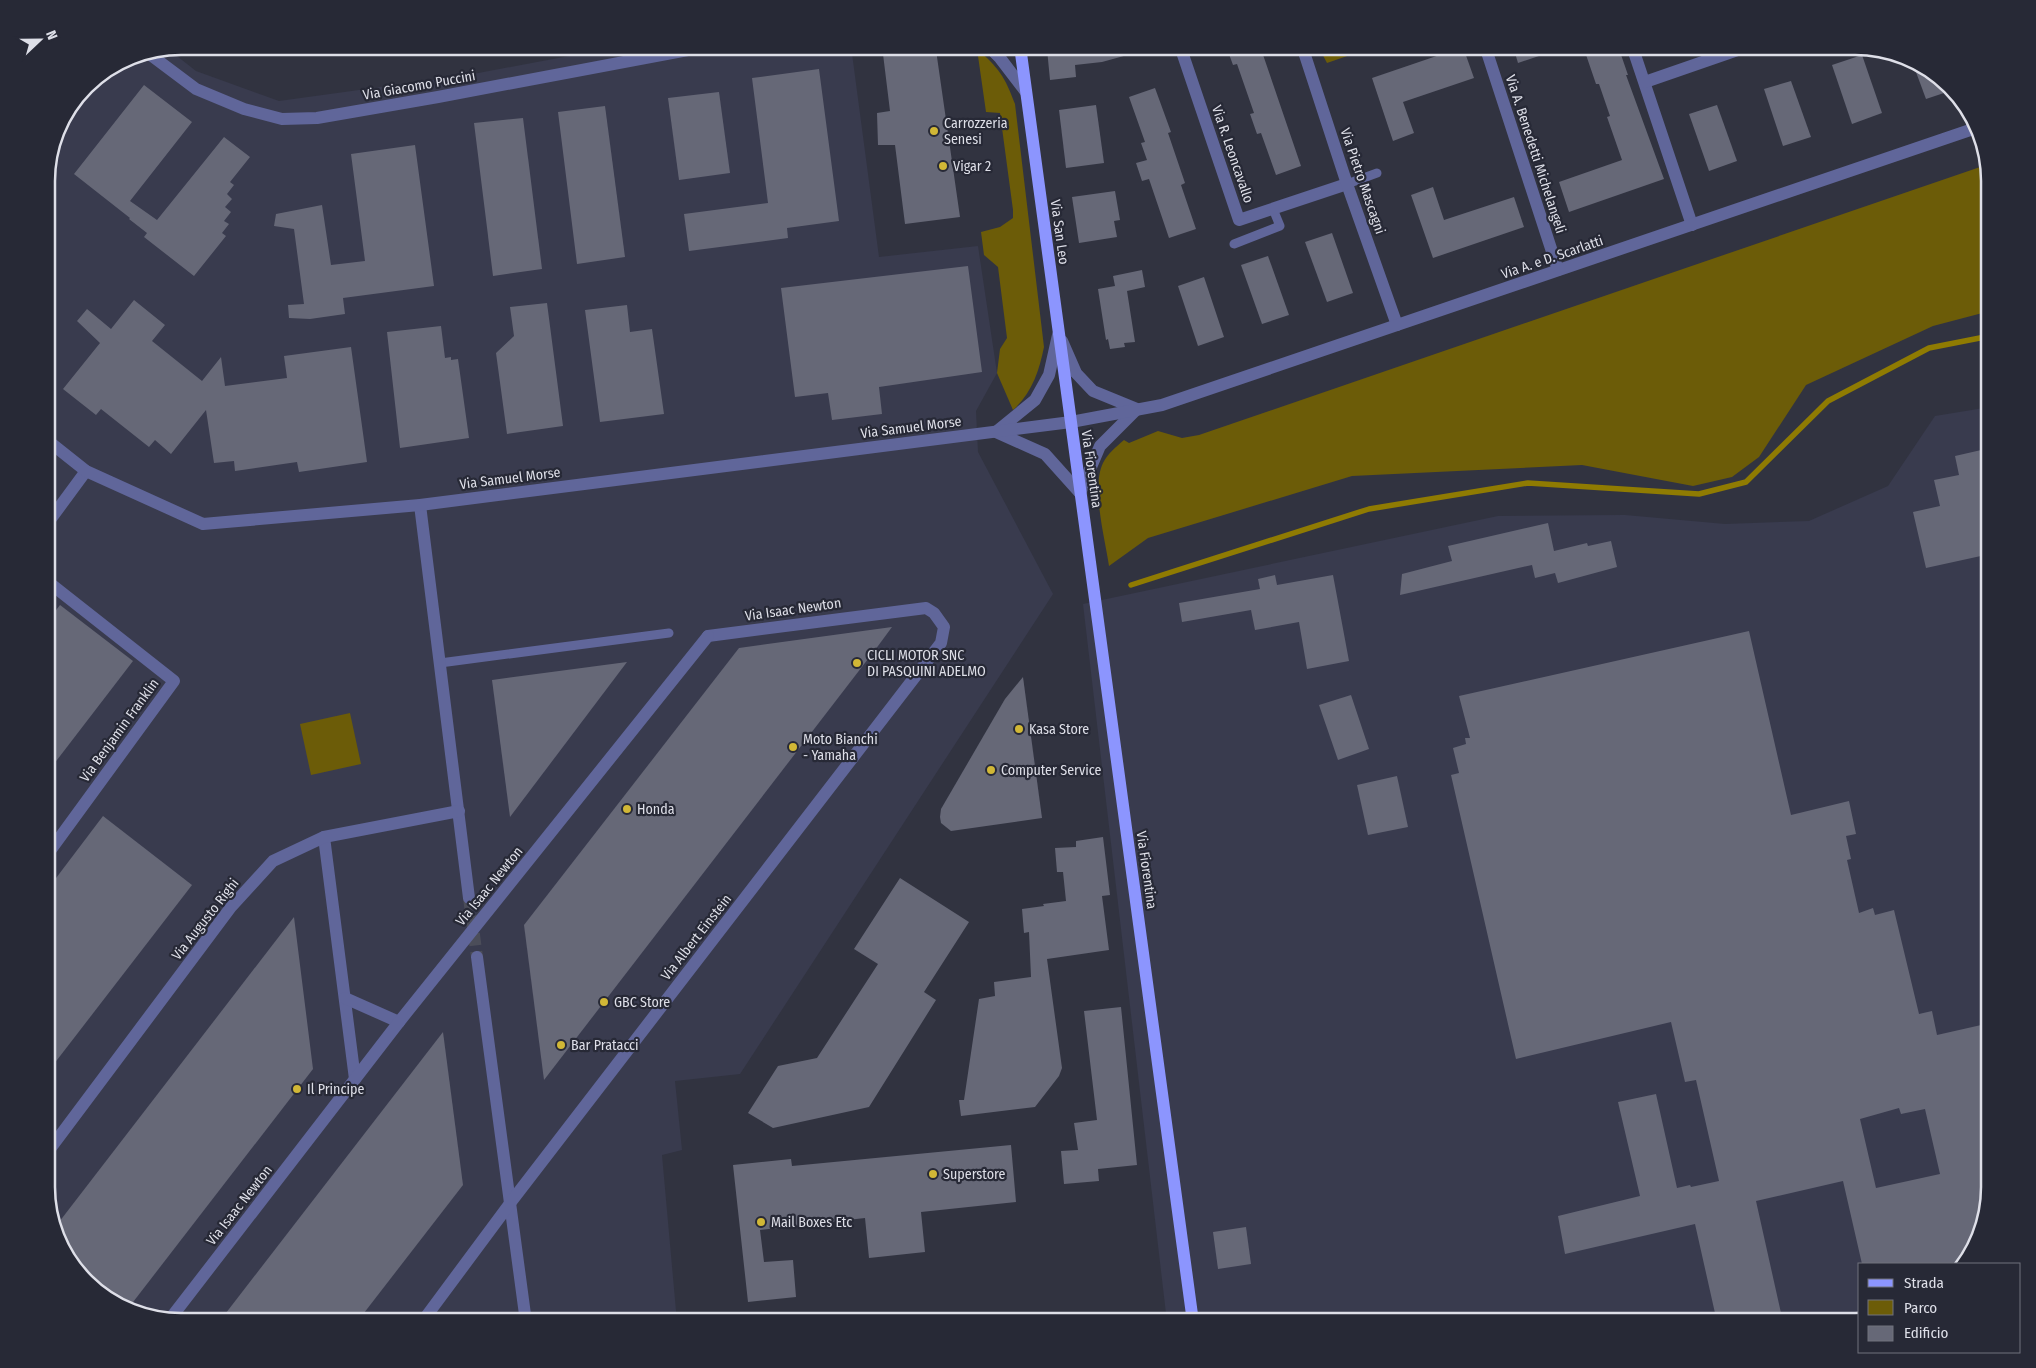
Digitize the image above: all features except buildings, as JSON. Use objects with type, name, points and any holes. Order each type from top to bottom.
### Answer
[{"type":"main road","name":"Via San Leo","points":[[1021,55],[1071,422]]},
{"type":"main road","name":"Via Fiorentina","points":[[1071,422],[1192,1313]]},
{"type":"street","name":"Via Giacomo Puccini","points":[[154,58],[196,89],[244,110],[282,119],[326,117],[660,55]]},
{"type":"street","points":[[997,55],[1026,92]]},
{"type":"street","name":"Via R. Leoncavallo","points":[[1183,55],[1239,220],[1347,184]]},
{"type":"street","name":"Via Pietro Mascagni","points":[[1305,55],[1347,184],[1397,325]]},
{"type":"street","name":"Via A. Benedetti Michelangeli","points":[[1488,55],[1558,270]]},
{"type":"street","points":[[1635,55],[1692,225]]},
{"type":"street","points":[[1645,82],[1722,55]]},
{"type":"street","name":"Via A. e D. Scarlatti","points":[[1071,422],[1137,408],[1162,405],[1970,130]]},
{"type":"street","points":[[1058,335],[1049,375],[1035,400],[996,432],[1045,454],[1080,493],[1100,446],[1137,408]]},
{"type":"street","name":"Via A. e D. Scarlatti","points":[[1058,335],[1076,373],[1093,391],[1137,408]]},
{"type":"street","name":"Via Samuel Morse","points":[[55,447],[86,471],[203,524],[420,505],[1071,422]]},
{"type":"street","points":[[55,512],[86,471]]},
{"type":"street","points":[[420,505],[469,898]]},
{"type":"street","name":"Via Benjamin Franklin","points":[[55,588],[174,680],[55,843]]},
{"type":"street","name":"Via Albert Einstein","points":[[429,1313],[511,1202],[941,643],[944,627],[934,613],[926,608],[911,609]]},
{"type":"street","name":"Via Isaac Newton","points":[[174,1313],[399,1022],[708,636],[911,609]]},
{"type":"street","name":"Via Augusto Righi","points":[[55,1141],[231,907],[273,861],[324,837],[459,812]]},
{"type":"street","points":[[324,837],[356,1079]]},
{"type":"street","points":[[477,957],[525,1313]]},
{"type":"street","points":[[345,998],[399,1022]]},
{"type":"lane","points":[[1347,184],[1378,173]]},
{"type":"lane","points":[[1234,244],[1280,226],[1272,209]]},
{"type":"lane","points":[[440,663],[669,634]]},
{"type":"shaded area","points":[[176,55],[196,71],[279,101],[468,75],[574,55],[852,55],[879,257],[978,246],[997,373],[976,411],[978,452],[1053,594],[740,1074],[675,1081],[682,1150],[662,1155],[676,1313],[173,1313],[156,1311],[125,1300],[111,1292],[86,1270],[72,1250],[62,1228],[57,1212],[55,1195],[55,173],[59,148],[76,111],[98,86],[118,72],[156,57]]},
{"type":"shaded area","points":[[1981,408],[1981,1187],[1977,1220],[1964,1250],[1955,1263],[1858,1263],[1858,1313],[1166,1313],[1083,604],[1498,516],[1625,515],[1725,524],[1809,521],[1888,486],[1935,416]]},
{"type":"green space","points":[[978,55],[983,55],[1001,74],[1015,104],[1044,347],[1034,381],[1020,403],[1013,410],[997,373],[1000,349],[1007,338],[998,267],[984,255],[981,232],[1000,227],[1013,218],[1013,210],[1000,113],[986,112]]},
{"type":"green space","points":[[1323,55],[1350,55],[1327,63]]},
{"type":"green space","points":[[1980,167],[1981,313],[1933,326],[1806,385],[1759,457],[1732,477],[1693,486],[1582,465],[1352,476],[1148,538],[1109,566],[1100,513],[1098,486],[1103,463],[1107,456],[1124,440],[1129,443],[1158,431],[1182,438],[1199,435]]},
{"type":"green space","points":[[350,713],[361,764],[311,775],[300,724]]},
{"type":"waterway","points":[[1131,585],[1369,509],[1528,483],[1699,494],[1746,482],[1828,401],[1929,348],[1981,338]]},
{"type":"tunnel","points":[[469,898],[477,957]]},
{"type":"place","name":"Carrozzeria Senesi","points":[[934,131]]},
{"type":"place","name":"Vigar 2","points":[[943,166]]},
{"type":"place","name":"CICLI MOTOR SNC DI PASQUINI ADELMO","points":[[857,663]]},
{"type":"place","name":"Kasa Store","points":[[1019,729]]},
{"type":"place","name":"Moto Bianchi - Yamaha","points":[[793,747]]},
{"type":"place","name":"Computer Service","points":[[991,770]]},
{"type":"place","name":"Honda","points":[[627,809]]},
{"type":"place","name":"GBC Store","points":[[604,1002]]},
{"type":"place","name":"Bar Pratacci","points":[[561,1045]]},
{"type":"place","name":"Il Principe","points":[[297,1089]]},
{"type":"place","name":"Superstore","points":[[933,1174]]},
{"type":"place","name":"Mail Boxes Etc","points":[[761,1222]]}]
